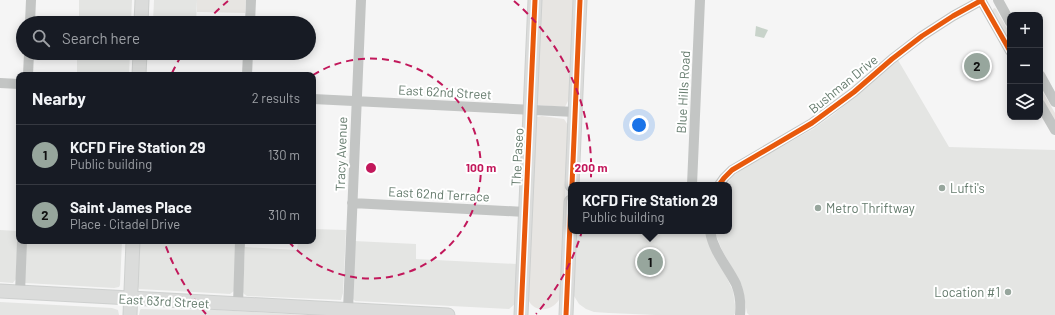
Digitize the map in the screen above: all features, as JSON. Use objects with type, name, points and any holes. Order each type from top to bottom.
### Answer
[{"type":"main road","points":[[141,16],[142,0]]},
{"type":"main road","name":"The Paseo","points":[[521,315],[535,0]]},
{"type":"main road","points":[[572,182],[580,0]]},
{"type":"main road","points":[[139,72],[140,60]]},
{"type":"main road","points":[[566,315],[570,234]]},
{"type":"main road","points":[[130,315],[133,244]]},
{"type":"main road","name":"East 63rd Street","points":[[0,291],[238,305],[448,315]]},
{"type":"street","points":[[30,16],[31,0]]},
{"type":"street","points":[[250,16],[251,0]]},
{"type":"street","name":"Tracy Avenue","points":[[348,310],[361,0]]},
{"type":"street","name":"Blue Hills Road","points":[[692,182],[700,0]]},
{"type":"street","points":[[982,0],[1008,48]]},
{"type":"street","name":"Bushman Drive","points":[[721,182],[732,170],[820,118],[922,36],[953,16],[982,0]]},
{"type":"street","points":[[998,0],[1007,16]]},
{"type":"street","points":[[28,72],[29,60]]},
{"type":"street","points":[[247,72],[248,60]]},
{"type":"street","points":[[1043,80],[1055,102]]},
{"type":"street","points":[[0,83],[16,84]]},
{"type":"street","name":"East 62nd Street","points":[[316,99],[575,112]]},
{"type":"street","points":[[1043,109],[1055,130]]},
{"type":"street","name":"East 62nd Terrace","points":[[352,203],[525,212]]},
{"type":"street","points":[[711,234],[714,247],[736,286],[740,303],[740,315]]},
{"type":"street","points":[[20,292],[22,244]]},
{"type":"street","points":[[238,305],[240,244]]},
{"type":"shaded area","points":[[79,0],[132,0],[131,16],[79,16]]},
{"type":"shaded area","points":[[154,0],[197,0],[196,16],[153,16]]},
{"type":"shaded area","points":[[197,0],[246,0],[245,13],[197,12]]},
{"type":"shaded area","points":[[538,0],[573,0],[569,99],[565,107],[538,105],[536,103]]},
{"type":"shaded area","points":[[994,8],[996,9],[1007,29],[1007,38],[992,11]]},
{"type":"shaded area","points":[[756,26],[768,30],[764,38],[755,36]]},
{"type":"shaded area","points":[[77,60],[130,60],[129,72],[77,72]]},
{"type":"shaded area","points":[[898,60],[949,147],[1055,150],[1055,315],[749,315],[747,313],[742,286],[722,250],[715,234],[732,234],[732,182],[728,182],[733,176],[745,167],[813,129],[834,114]]},
{"type":"shaded area","points":[[1043,92],[1055,113],[1055,123],[1043,102]]},
{"type":"shaded area","points":[[542,116],[564,119],[568,125],[561,294],[556,304],[546,309],[537,308],[532,305],[528,297],[535,119]]},
{"type":"shaded area","points":[[316,229],[346,230],[343,293],[341,300],[247,296],[244,294],[245,247],[297,250],[298,244],[316,244]]},
{"type":"shaded area","points":[[0,230],[16,231],[16,244],[17,244],[16,279],[13,283],[0,282]]},
{"type":"shaded area","points":[[575,234],[706,234],[733,291],[736,312],[734,315],[656,315],[594,312],[579,304],[572,289]]},
{"type":"shaded area","points":[[354,241],[416,244],[416,259],[517,264],[515,304],[509,309],[355,301],[353,299]]},
{"type":"shaded area","points":[[25,244],[122,244],[119,287],[114,288],[25,283]]},
{"type":"shaded area","points":[[139,244],[236,244],[234,291],[230,294],[139,289],[137,284]]},
{"type":"shaded area","points":[[0,302],[112,308],[118,310],[119,315],[0,315]]},
{"type":"shaded area","points":[[141,309],[200,309],[304,315],[139,315]]},
{"type":"cycle path","points":[[521,315],[535,0]]},
{"type":"cycle path","points":[[572,182],[580,0]]},
{"type":"cycle path","points":[[981,0],[1008,48]]},
{"type":"cycle path","points":[[721,182],[732,170],[812,123],[854,92],[892,59],[922,36],[953,16],[982,0]]},
{"type":"cycle path","points":[[566,315],[570,234]]},
{"type":"place","name":"Saint James Place","points":[[977,66]]},
{"type":"place","name":"Lufti's","points":[[942,188]]},
{"type":"place","name":"Metro Thriftway","points":[[818,208]]},
{"type":"place","name":"KCFD Fire Station 29","points":[[650,262]]},
{"type":"place","name":"Location #1","points":[[1008,292]]}]
